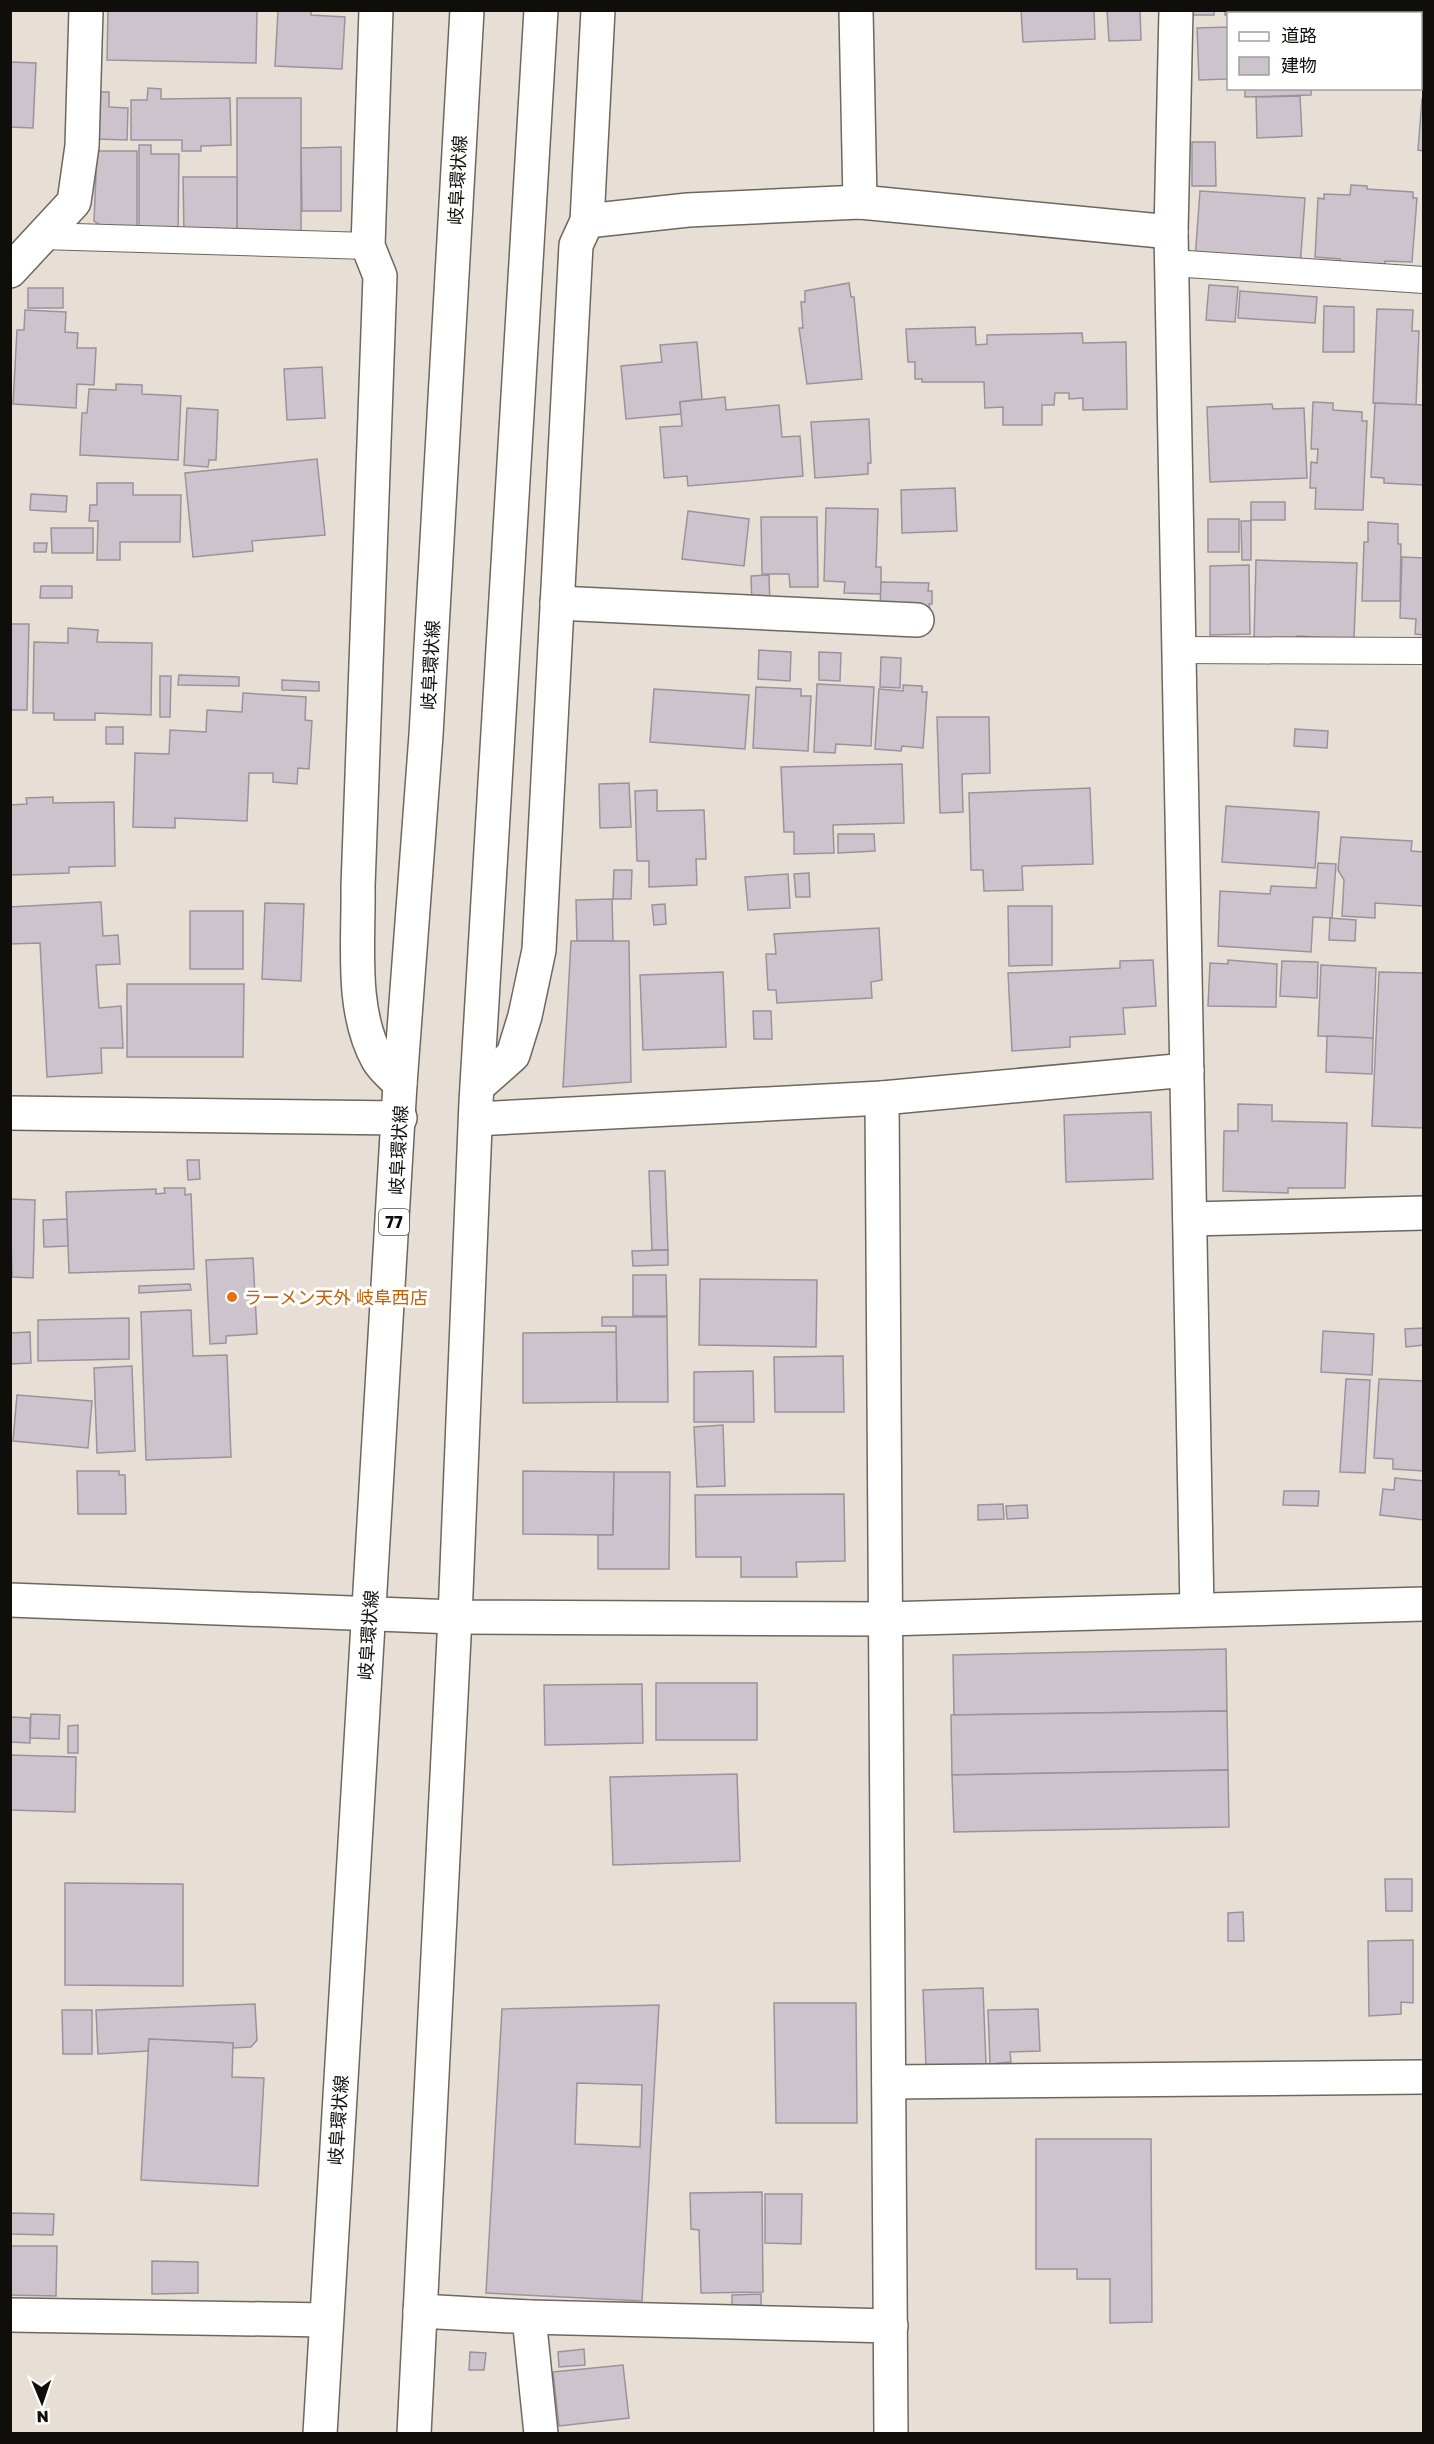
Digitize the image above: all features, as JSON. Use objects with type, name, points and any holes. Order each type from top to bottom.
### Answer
[{"type":"street","points":[[10,271],[74,202],[82,146],[86,10]]},
{"type":"street","points":[[376,10],[368,246],[380,276],[358,875],[359,975],[365,1030],[379,1062],[400,1084]]},
{"type":"street","name":"岐阜環状線","points":[[320,2433],[400,1118],[400,1084],[427,723],[467,10]]},
{"type":"street","points":[[414,2433],[455,1617],[476,1119],[541,10]]},
{"type":"street","points":[[478,1086],[513,1055],[525,1016],[539,950],[576,245],[587,221],[598,10]]},
{"type":"street","points":[[856,10],[860,202]]},
{"type":"street","points":[[1176,10],[1171,248],[1197,1610]]},
{"type":"street","points":[[587,221],[688,210],[860,202],[1171,248]]},
{"type":"street","points":[[557,603],[916,620]]},
{"type":"street","points":[[476,1119],[882,1098],[1187,1070]]},
{"type":"street","points":[[882,1098],[891,2433]]},
{"type":"street","points":[[10,1113],[400,1118]]},
{"type":"street","points":[[1190,1219],[1424,1213]]},
{"type":"street","points":[[10,1600],[455,1617],[885,1619],[1424,1604]]},
{"type":"street","points":[[889,2082],[1424,2077]]},
{"type":"street","points":[[420,2311],[529,2317],[891,2326]]},
{"type":"street","points":[[10,2314],[326,2320]]},
{"type":"street","points":[[529,2317],[541,2433]]},
{"type":"lane","points":[[42,236],[368,246]]},
{"type":"lane","points":[[1171,248],[1424,280]]},
{"type":"lane","points":[[1179,650],[1424,651]]},
{"type":"building","points":[[108,10],[257,10],[256,63],[107,60]]},
{"type":"building","points":[[278,10],[311,10],[311,15],[345,17],[342,69],[275,66]]},
{"type":"building","points":[[1021,10],[1094,10],[1095,39],[1023,42]]},
{"type":"building","points":[[1107,10],[1140,10],[1141,40],[1109,41]]},
{"type":"building","points":[[1189,10],[1214,10],[1214,15],[1189,15]]},
{"type":"building","points":[[1225,10],[1338,10],[1338,12],[1227,12],[1225,15]]},
{"type":"building","points":[[1347,10],[1424,10],[1422,12],[1348,12]]},
{"type":"building","points":[[1227,27],[1227,79],[1199,80],[1197,28]]},
{"type":"building","points":[[10,62],[36,63],[33,128],[10,127]]},
{"type":"building","points":[[148,88],[161,89],[161,99],[230,98],[231,145],[201,146],[201,151],[182,151],[182,140],[131,140],[131,100],[147,100]]},
{"type":"building","points":[[1245,90],[1311,90],[1311,95],[1245,97]]},
{"type":"building","points":[[99,92],[109,92],[109,107],[128,108],[127,140],[97,139]]},
{"type":"building","points":[[1300,96],[1302,136],[1257,138],[1256,97]]},
{"type":"building","points":[[237,98],[301,98],[301,235],[237,235]]},
{"type":"building","points":[[1422,99],[1424,99],[1424,151],[1418,150]]},
{"type":"building","points":[[1192,142],[1215,142],[1216,186],[1192,186]]},
{"type":"building","points":[[139,145],[151,145],[151,154],[179,154],[178,235],[139,236]]},
{"type":"building","points":[[341,147],[341,211],[302,211],[301,148]]},
{"type":"building","points":[[97,151],[137,151],[137,231],[108,230],[94,221]]},
{"type":"building","points":[[183,177],[237,177],[237,235],[184,235]]},
{"type":"building","points":[[1351,185],[1367,186],[1367,189],[1413,192],[1413,198],[1417,198],[1412,262],[1385,261],[1385,268],[1340,265],[1340,259],[1315,257],[1318,198],[1324,199],[1324,194],[1350,195]]},
{"type":"building","points":[[1200,191],[1305,198],[1300,268],[1195,260]]},
{"type":"building","points":[[849,283],[851,297],[854,297],[862,379],[807,384],[799,328],[803,328],[801,302],[805,302],[805,291]]},
{"type":"building","points":[[1209,285],[1238,287],[1235,322],[1206,320]]},
{"type":"building","points":[[28,288],[63,288],[63,308],[28,308]]},
{"type":"building","points":[[1240,291],[1317,297],[1315,323],[1238,318]]},
{"type":"building","points":[[1324,306],[1354,307],[1354,352],[1323,352]]},
{"type":"building","points":[[1377,309],[1413,310],[1412,331],[1419,331],[1416,405],[1373,403]]},
{"type":"building","points":[[25,310],[66,312],[65,332],[78,333],[77,348],[96,348],[94,385],[77,384],[76,408],[13,404],[17,330],[24,330]]},
{"type":"building","points":[[975,327],[976,345],[987,344],[987,335],[1082,333],[1083,343],[1126,342],[1127,409],[1083,410],[1083,398],[1069,399],[1069,393],[1055,393],[1054,405],[1042,405],[1042,425],[1003,425],[1003,407],[985,408],[984,382],[922,382],[922,379],[915,379],[915,362],[908,362],[906,329]]},
{"type":"building","points":[[697,342],[702,399],[680,402],[681,414],[626,419],[621,366],[662,362],[660,345]]},
{"type":"building","points":[[322,367],[325,418],[287,420],[284,369]]},
{"type":"building","points":[[116,384],[142,385],[142,394],[181,396],[178,460],[80,455],[82,413],[87,413],[89,389],[116,390]]},
{"type":"building","points":[[725,397],[726,410],[779,405],[782,437],[800,436],[803,476],[688,486],[687,476],[664,478],[660,427],[682,426],[680,402]]},
{"type":"building","points":[[1313,402],[1333,403],[1333,410],[1362,412],[1362,421],[1367,421],[1363,510],[1315,509],[1316,488],[1310,488],[1311,462],[1317,463],[1318,449],[1311,449]]},
{"type":"building","points":[[1375,403],[1424,405],[1424,485],[1384,483],[1384,478],[1371,477]]},
{"type":"building","points":[[1272,404],[1273,409],[1304,408],[1307,478],[1210,482],[1207,407]]},
{"type":"building","points":[[187,408],[218,410],[216,460],[209,460],[208,467],[184,465]]},
{"type":"building","points":[[869,419],[871,463],[868,463],[868,474],[815,478],[811,422]]},
{"type":"building","points":[[317,459],[325,535],[252,541],[253,551],[193,557],[185,473]]},
{"type":"building","points":[[97,483],[133,483],[133,495],[181,495],[180,542],[120,542],[120,560],[97,560],[98,521],[89,521],[90,505],[97,505]]},
{"type":"building","points":[[955,488],[957,531],[902,533],[901,490]]},
{"type":"building","points":[[31,494],[67,496],[66,512],[30,510]]},
{"type":"building","points":[[1251,502],[1285,502],[1285,520],[1251,520]]},
{"type":"building","points":[[826,508],[878,509],[876,567],[881,567],[881,594],[844,593],[845,582],[824,581]]},
{"type":"building","points":[[688,511],[749,519],[744,566],[682,559]]},
{"type":"building","points":[[761,517],[817,517],[818,587],[790,587],[789,574],[762,574]]},
{"type":"building","points":[[1208,519],[1239,519],[1239,552],[1208,552]]},
{"type":"building","points":[[1241,521],[1251,521],[1251,560],[1242,560]]},
{"type":"building","points":[[1368,522],[1398,524],[1398,544],[1401,544],[1400,601],[1362,601],[1364,542],[1368,542]]},
{"type":"building","points":[[51,528],[93,528],[93,553],[52,553]]},
{"type":"building","points":[[34,543],[47,543],[46,552],[34,552]]},
{"type":"building","points":[[1402,557],[1424,558],[1424,635],[1415,634],[1416,619],[1400,618]]},
{"type":"building","points":[[1256,560],[1357,563],[1354,639],[1297,636],[1297,642],[1254,641]]},
{"type":"building","points":[[1249,565],[1250,634],[1210,635],[1210,566]]},
{"type":"building","points":[[769,575],[770,605],[752,605],[751,576]]},
{"type":"building","points":[[881,582],[929,583],[928,591],[932,591],[930,609],[880,608]]},
{"type":"building","points":[[41,586],[72,586],[72,598],[40,598]]},
{"type":"building","points":[[10,624],[29,624],[27,710],[10,710]]},
{"type":"building","points":[[68,628],[98,630],[97,642],[152,643],[151,715],[95,713],[95,720],[54,720],[54,713],[33,713],[34,642],[68,643]]},
{"type":"building","points":[[759,650],[791,652],[790,681],[758,679]]},
{"type":"building","points":[[819,652],[841,653],[840,681],[819,680]]},
{"type":"building","points":[[881,657],[901,658],[900,688],[880,687]]},
{"type":"building","points":[[179,675],[239,677],[239,686],[178,685]]},
{"type":"building","points":[[160,676],[171,676],[170,717],[160,717]]},
{"type":"building","points":[[282,680],[319,682],[319,691],[282,690]]},
{"type":"building","points":[[817,684],[874,687],[871,746],[836,744],[835,753],[814,752]]},
{"type":"building","points":[[903,685],[922,686],[922,692],[927,692],[923,748],[902,746],[901,751],[875,749],[879,689],[903,691]]},
{"type":"building","points":[[756,687],[801,689],[801,696],[811,696],[808,751],[753,748]]},
{"type":"building","points":[[654,689],[749,695],[745,749],[650,742]]},
{"type":"building","points":[[243,693],[306,697],[305,720],[312,721],[309,769],[298,768],[297,784],[273,782],[273,773],[249,773],[247,821],[175,818],[175,828],[133,827],[135,753],[169,754],[170,730],[206,732],[207,710],[242,712]]},
{"type":"building","points":[[937,717],[989,717],[990,773],[962,774],[963,812],[940,813]]},
{"type":"building","points":[[106,727],[123,727],[123,744],[106,744]]},
{"type":"building","points":[[1295,729],[1328,731],[1327,748],[1294,746]]},
{"type":"building","points":[[902,764],[904,823],[833,825],[834,853],[794,854],[794,832],[784,832],[781,767]]},
{"type":"building","points":[[629,783],[631,827],[600,828],[599,784]]},
{"type":"building","points":[[1090,788],[1093,864],[1022,866],[1023,890],[984,891],[983,870],[971,870],[969,793]]},
{"type":"building","points":[[657,790],[657,811],[704,810],[706,859],[696,859],[697,885],[649,887],[649,861],[637,861],[635,791]]},
{"type":"building","points":[[53,797],[53,803],[114,802],[115,866],[69,867],[69,873],[10,875],[10,805],[27,804],[26,798]]},
{"type":"building","points":[[1226,806],[1319,812],[1315,868],[1222,862]]},
{"type":"building","points":[[838,834],[874,834],[875,851],[838,853]]},
{"type":"building","points":[[1341,837],[1412,841],[1411,851],[1424,852],[1424,906],[1375,903],[1375,918],[1342,916],[1344,880],[1338,870]]},
{"type":"building","points":[[1318,863],[1336,864],[1332,918],[1313,917],[1311,952],[1218,946],[1220,891],[1270,894],[1271,886],[1316,888]]},
{"type":"building","points":[[614,870],[632,870],[631,899],[613,899]]},
{"type":"building","points":[[809,873],[810,897],[796,897],[794,874]]},
{"type":"building","points":[[788,874],[790,908],[748,910],[745,877]]},
{"type":"building","points":[[612,899],[613,941],[577,941],[576,900]]},
{"type":"building","points":[[101,902],[103,936],[118,935],[120,964],[96,965],[99,1008],[121,1006],[123,1048],[101,1048],[102,1073],[47,1077],[40,943],[10,944],[10,907]]},
{"type":"building","points":[[265,903],[304,904],[301,981],[262,979]]},
{"type":"building","points":[[665,904],[666,924],[654,925],[652,905]]},
{"type":"building","points":[[1008,906],[1052,906],[1052,965],[1009,966]]},
{"type":"building","points":[[190,911],[243,911],[243,969],[190,969]]},
{"type":"building","points":[[1330,918],[1356,920],[1355,941],[1329,940]]},
{"type":"building","points":[[879,928],[882,980],[871,982],[872,998],[777,1003],[776,990],[768,990],[766,954],[776,954],[774,934]]},
{"type":"building","points":[[571,941],[629,941],[631,1082],[563,1087]]},
{"type":"building","points":[[1153,960],[1156,1006],[1123,1008],[1125,1034],[1070,1037],[1070,1047],[1012,1051],[1008,973],[1120,968],[1120,961]]},
{"type":"building","points":[[1228,960],[1277,964],[1276,1007],[1208,1006],[1210,963],[1228,964]]},
{"type":"building","points":[[1282,961],[1318,962],[1317,998],[1280,996]]},
{"type":"building","points":[[1321,965],[1376,968],[1373,1038],[1318,1036]]},
{"type":"building","points":[[723,972],[726,1047],[643,1050],[640,975]]},
{"type":"building","points":[[1379,972],[1424,973],[1424,1128],[1372,1126]]},
{"type":"building","points":[[127,984],[244,984],[243,1057],[127,1057]]},
{"type":"building","points":[[753,1011],[771,1011],[772,1039],[754,1039]]},
{"type":"building","points":[[1327,1036],[1373,1038],[1372,1074],[1326,1072]]},
{"type":"building","points":[[1238,1104],[1272,1105],[1272,1121],[1347,1123],[1345,1188],[1288,1188],[1288,1193],[1223,1191],[1224,1131],[1238,1131]]},
{"type":"building","points":[[1151,1112],[1153,1179],[1066,1182],[1064,1115]]},
{"type":"building","points":[[187,1160],[199,1160],[200,1179],[188,1180]]},
{"type":"building","points":[[649,1171],[665,1171],[668,1250],[652,1250]]},
{"type":"building","points":[[164,1188],[185,1188],[185,1195],[191,1194],[194,1269],[69,1273],[66,1192],[156,1189],[156,1194],[165,1193]]},
{"type":"building","points":[[10,1199],[35,1200],[33,1278],[12,1277]]},
{"type":"building","points":[[67,1219],[68,1246],[44,1247],[43,1220]]},
{"type":"building","points":[[668,1250],[668,1265],[633,1266],[632,1251]]},
{"type":"building","name":"ラーメン天外 岐阜西店","points":[[253,1258],[257,1334],[226,1336],[226,1343],[210,1344],[206,1260]]},
{"type":"building","points":[[633,1275],[666,1275],[667,1316],[633,1316]]},
{"type":"building","points":[[700,1279],[817,1280],[816,1347],[699,1345]]},
{"type":"building","points":[[190,1284],[191,1290],[139,1293],[139,1286]]},
{"type":"building","points":[[191,1310],[193,1356],[227,1355],[231,1457],[146,1460],[141,1312]]},
{"type":"building","points":[[602,1317],[667,1317],[668,1402],[617,1402],[616,1326],[602,1326]]},
{"type":"building","points":[[129,1318],[129,1359],[38,1361],[38,1320]]},
{"type":"building","points":[[1424,1328],[1424,1345],[1406,1347],[1405,1329]]},
{"type":"building","points":[[1323,1331],[1374,1334],[1372,1375],[1321,1372]]},
{"type":"building","points":[[30,1332],[31,1363],[10,1364],[10,1333]]},
{"type":"building","points":[[616,1332],[617,1402],[523,1403],[523,1333]]},
{"type":"building","points":[[843,1356],[844,1412],[775,1412],[774,1357]]},
{"type":"building","points":[[132,1366],[135,1451],[97,1453],[94,1368]]},
{"type":"building","points":[[753,1371],[754,1422],[694,1422],[694,1372]]},
{"type":"building","points":[[1346,1379],[1370,1380],[1365,1473],[1340,1472]]},
{"type":"building","points":[[1379,1379],[1424,1381],[1424,1471],[1393,1469],[1393,1459],[1374,1458]]},
{"type":"building","points":[[17,1395],[92,1401],[88,1448],[13,1441]]},
{"type":"building","points":[[723,1425],[725,1486],[697,1487],[694,1427]]},
{"type":"building","points":[[77,1471],[119,1471],[119,1475],[125,1475],[126,1514],[78,1514]]},
{"type":"building","points":[[523,1471],[614,1472],[613,1535],[523,1534]]},
{"type":"building","points":[[614,1472],[670,1472],[669,1569],[598,1569],[598,1535],[613,1535]]},
{"type":"building","points":[[1395,1478],[1424,1481],[1424,1520],[1380,1515],[1383,1489],[1394,1490]]},
{"type":"building","points":[[1284,1491],[1319,1491],[1318,1506],[1283,1505]]},
{"type":"building","points":[[844,1494],[845,1561],[796,1562],[797,1577],[741,1577],[741,1557],[696,1557],[695,1495]]},
{"type":"building","points":[[1003,1504],[1004,1519],[978,1520],[978,1505]]},
{"type":"building","points":[[1027,1505],[1028,1518],[1007,1519],[1006,1506]]},
{"type":"building","points":[[1226,1649],[1227,1711],[954,1715],[953,1655]]},
{"type":"building","points":[[656,1683],[757,1683],[757,1740],[656,1740]]},
{"type":"building","points":[[642,1684],[643,1743],[545,1745],[544,1685]]},
{"type":"building","points":[[1227,1711],[1228,1770],[952,1775],[951,1715]]},
{"type":"building","points":[[31,1714],[60,1715],[59,1739],[30,1738]]},
{"type":"building","points":[[10,1717],[30,1718],[30,1743],[10,1742]]},
{"type":"building","points":[[78,1725],[78,1753],[68,1753],[68,1726]]},
{"type":"building","points":[[10,1755],[76,1757],[75,1812],[10,1810]]},
{"type":"building","points":[[1228,1770],[1229,1827],[954,1832],[952,1775]]},
{"type":"building","points":[[737,1774],[740,1861],[613,1865],[610,1777]]},
{"type":"building","points":[[1385,1879],[1412,1879],[1412,1911],[1386,1911]]},
{"type":"building","points":[[65,1883],[183,1884],[183,1986],[65,1985]]},
{"type":"building","points":[[1243,1912],[1244,1941],[1228,1941],[1228,1913]]},
{"type":"building","points":[[1413,1940],[1413,2003],[1401,2002],[1401,2014],[1369,2016],[1368,1941]]},
{"type":"building","points":[[983,1988],[986,2065],[926,2067],[923,1990]]},
{"type":"building","points":[[774,2003],[856,2003],[857,2123],[776,2123]]},
{"type":"building","points":[[255,2004],[257,2040],[251,2047],[233,2048],[233,2043],[149,2039],[148,2051],[98,2054],[96,2010]]},
{"type":"building","points":[[659,2005],[642,2301],[486,2293],[502,2009]],"holes":[[[577,2083],[642,2085],[640,2147],[575,2144]]]},
{"type":"building","points":[[1038,2009],[1040,2051],[1010,2052],[1011,2062],[990,2064],[988,2010]]},
{"type":"building","points":[[62,2010],[92,2010],[92,2054],[63,2054]]},
{"type":"building","points":[[149,2039],[233,2043],[232,2077],[264,2078],[258,2186],[141,2180]]},
{"type":"building","points":[[1036,2139],[1151,2139],[1152,2322],[1110,2323],[1110,2279],[1077,2279],[1077,2269],[1036,2269]]},
{"type":"building","points":[[762,2192],[763,2292],[701,2293],[699,2230],[691,2229],[690,2193]]},
{"type":"building","points":[[765,2194],[802,2194],[801,2244],[765,2243]]},
{"type":"building","points":[[10,2213],[54,2214],[53,2235],[10,2234]]},
{"type":"building","points":[[10,2246],[57,2246],[56,2296],[10,2295]]},
{"type":"building","points":[[152,2261],[198,2262],[198,2293],[152,2294]]},
{"type":"building","points":[[761,2294],[761,2305],[732,2306],[732,2295]]},
{"type":"building","points":[[584,2349],[585,2365],[559,2367],[558,2352]]},
{"type":"building","points":[[470,2352],[486,2353],[484,2370],[469,2370]]},
{"type":"building","points":[[623,2365],[629,2418],[559,2426],[553,2372]]},
{"type":"place","name":"ラーメン天外 岐阜西店","points":[[232,1297]]}]
